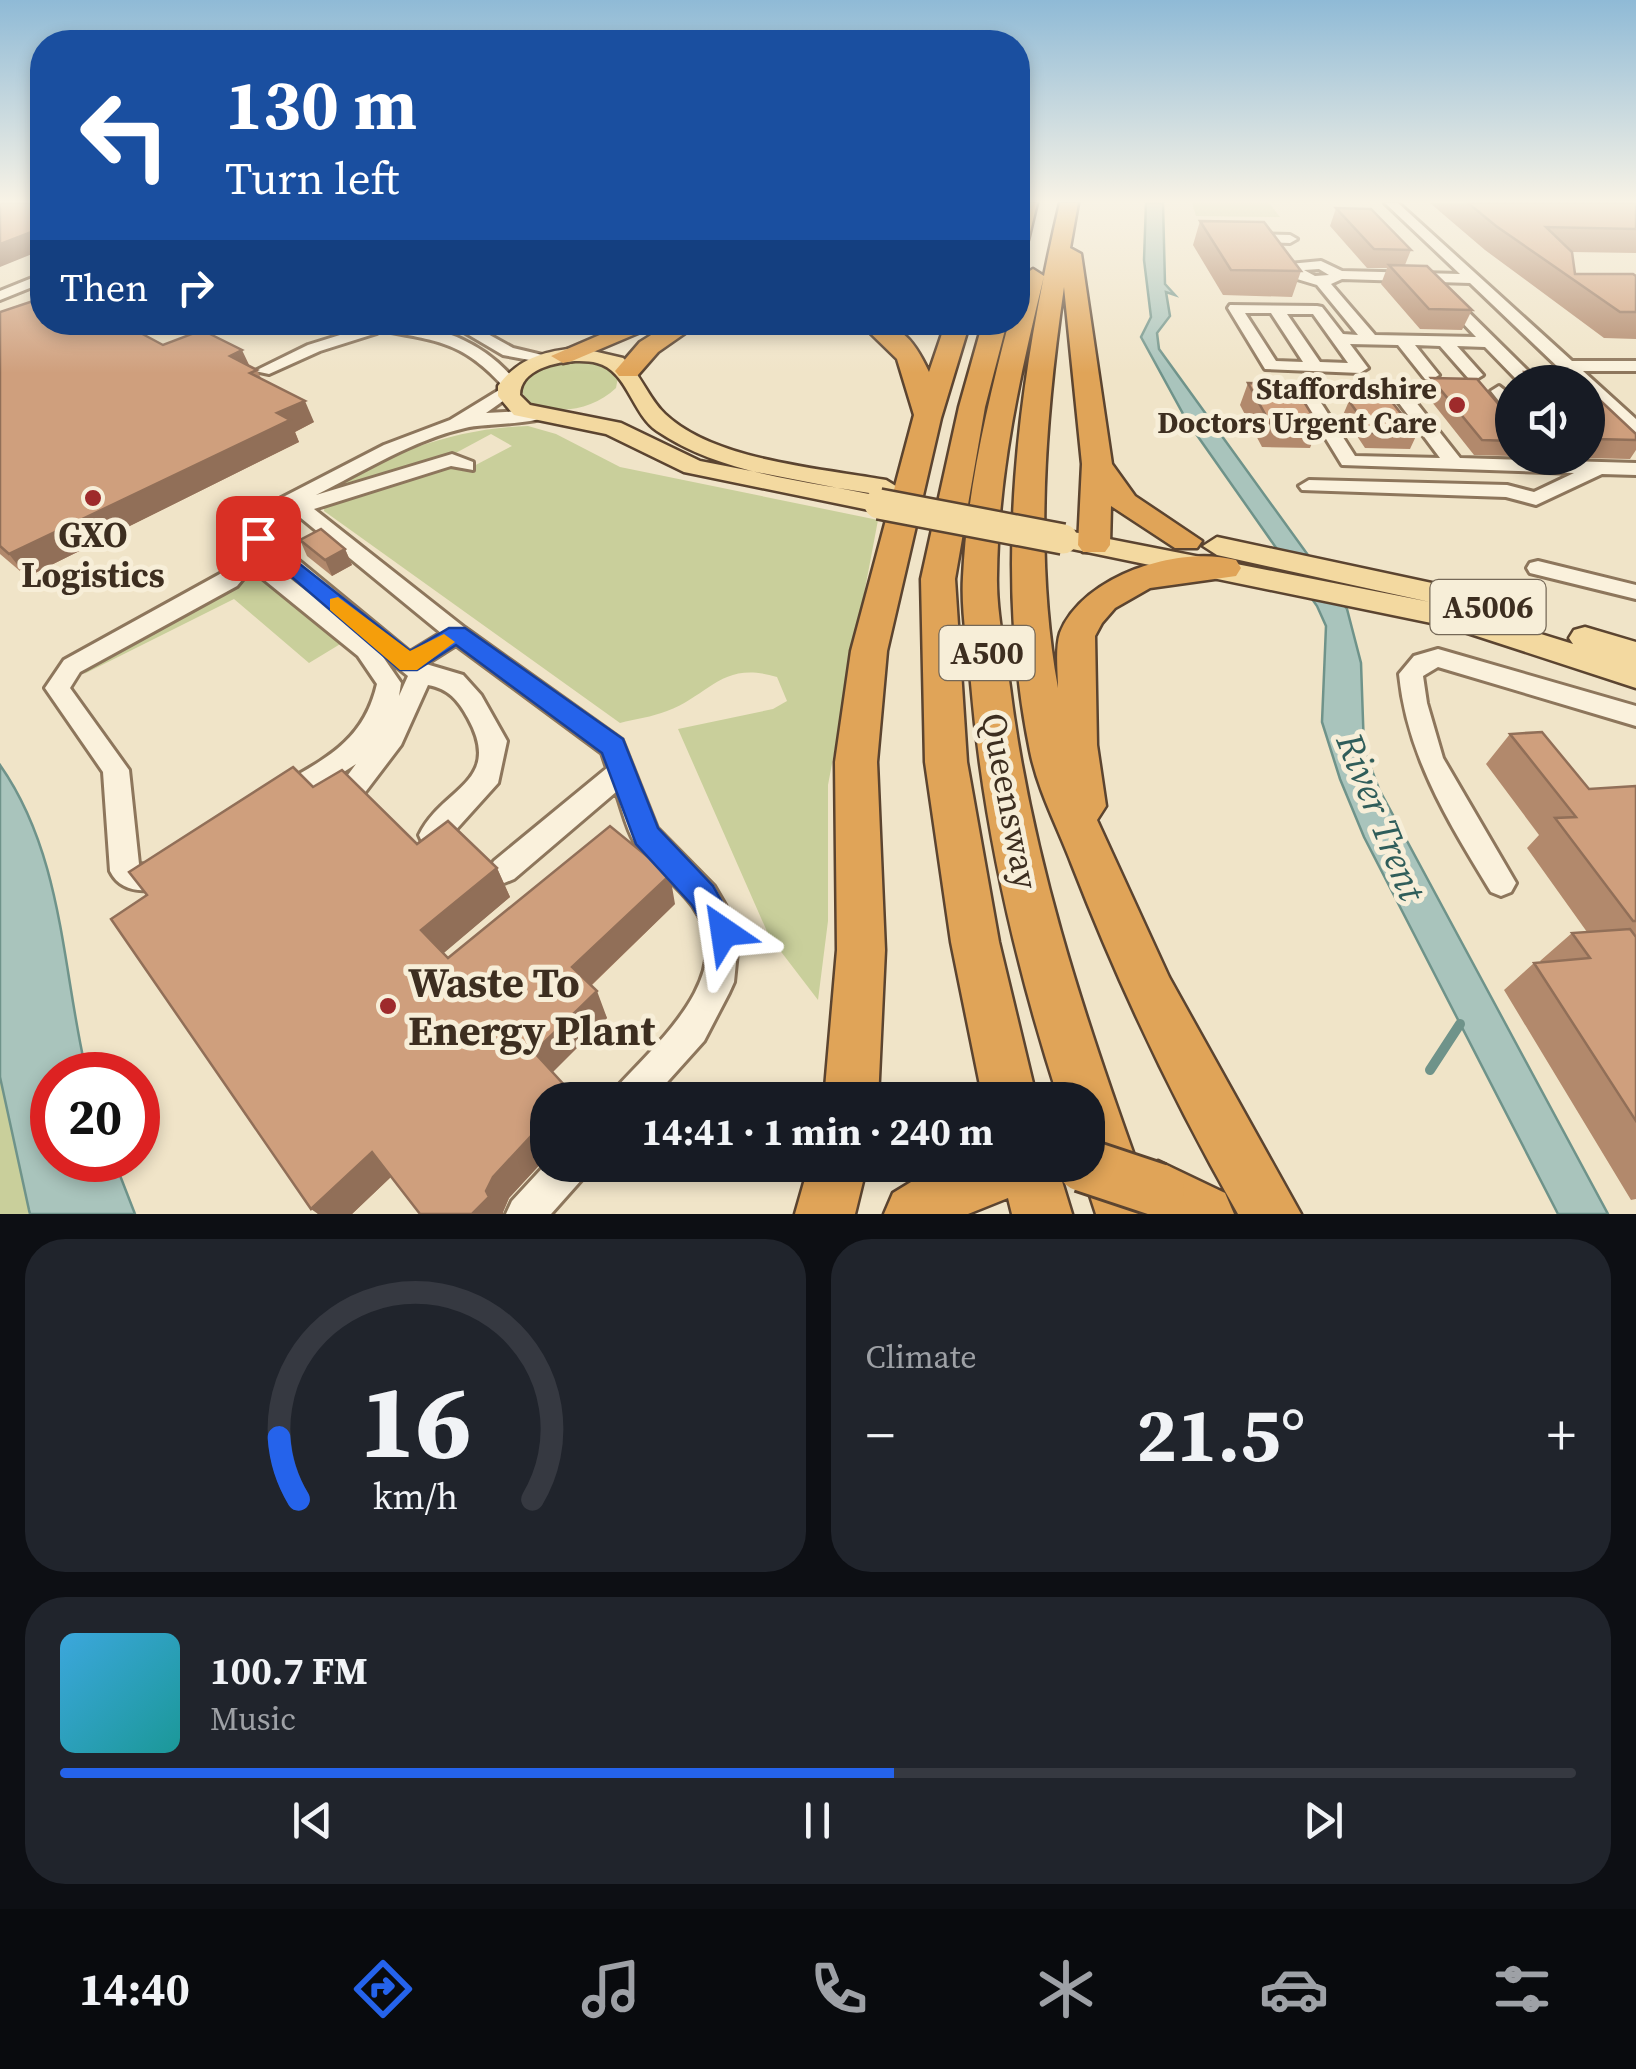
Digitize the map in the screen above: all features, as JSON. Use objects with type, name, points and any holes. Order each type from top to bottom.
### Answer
[{"type":"highway","name":"Queensway","points":[[1030,288],[1038,260]]},
{"type":"highway","points":[[1060,260],[1038,379],[1029,610],[1051,755],[1128,951],[1198,1094],[1271,1214]]},
{"type":"highway","points":[[1071,260],[1097,464],[1080,533]]},
{"type":"highway","points":[[557,358],[618,335]]},
{"type":"highway","points":[[629,376],[649,347],[669,335]]},
{"type":"highway","points":[[892,335],[913,359],[927,418]]},
{"type":"highway","points":[[852,1082],[861,950],[856,762],[868,650],[927,418],[954,335]]},
{"type":"highway","name":"Queensway","points":[[991,335],[972,407],[938,579],[946,762],[975,942],[1006,1082]]},
{"type":"highway","name":"Queensway","points":[[1017,335],[991,467],[980,578],[992,706],[1010,819],[1080,1082]]},
{"type":"highway","points":[[1097,464],[1124,503],[1186,541]]},
{"type":"highway","points":[[1098,872],[1077,745],[1077,636],[1092,610],[1128,583],[1157,573],[1229,562]]},
{"type":"highway","name":"Queensway","points":[[1105,1127],[1162,1206]]},
{"type":"highway","points":[[1105,1176],[1162,1206]]},
{"type":"highway","points":[[825,1214],[833,1182]]},
{"type":"highway","points":[[914,1214],[944,1193],[974,1182]]},
{"type":"highway","points":[[1022,1182],[1042,1214]]},
{"type":"main road","points":[[557,358],[607,358],[629,376],[622,396],[604,407],[549,416],[515,405],[509,387],[522,371],[557,358]]},
{"type":"main road","name":"A5006","points":[[629,376],[649,414],[698,443],[883,496]]},
{"type":"main road","name":"A5006","points":[[549,416],[614,428],[694,467],[883,496],[1482,606],[1636,654]]},
{"type":"main road","name":"A5006","points":[[1080,533],[1186,541],[1229,562]]},
{"type":"main road","name":"A5006","points":[[1343,581],[1636,676]]},
{"type":"street","points":[[1305,260],[1337,273],[1471,275]]},
{"type":"street","points":[[1454,260],[1565,365]]},
{"type":"street","points":[[1308,263],[1294,270],[1321,281],[1371,340]]},
{"type":"street","points":[[1321,281],[1337,273],[1410,266],[1471,275]]},
{"type":"street","points":[[0,296],[30,283]]},
{"type":"street","points":[[1446,298],[1512,365]]},
{"type":"street","points":[[1235,308],[1317,310],[1339,339],[1360,368],[1270,366],[1235,308]]},
{"type":"street","points":[[1276,309],[1315,367]]},
{"type":"street","points":[[314,353],[327,335]]},
{"type":"street","points":[[263,371],[359,335]]},
{"type":"street","points":[[440,335],[490,361],[509,387],[456,424]]},
{"type":"street","points":[[478,335],[509,352],[557,358]]},
{"type":"street","points":[[1339,339],[1490,342]]},
{"type":"street","points":[[1402,340],[1431,375]]},
{"type":"street","points":[[1444,342],[1475,375]]},
{"type":"street","points":[[1605,366],[1636,366]]},
{"type":"street","points":[[1398,391],[1454,463]]},
{"type":"street","points":[[1274,393],[1354,394]]},
{"type":"street","points":[[1306,393],[1349,461],[1495,463]]},
{"type":"street","points":[[1605,401],[1636,429]]},
{"type":"street","points":[[294,503],[391,449],[456,424],[497,416],[549,416]]},
{"type":"street","points":[[262,811],[369,740],[383,712],[389,682],[366,650],[245,553],[236,529],[262,513],[294,503],[452,460],[466,466]]},
{"type":"street","points":[[1605,468],[1636,469]]},
{"type":"street","points":[[1308,486],[1508,492],[1536,500],[1586,475]]},
{"type":"street","points":[[294,503],[457,634],[613,747],[646,835],[702,896],[724,932],[718,982],[692,1029],[644,1082]]},
{"type":"street","points":[[262,513],[258,538],[415,669],[454,681],[472,702],[494,741],[488,775],[432,834]]},
{"type":"street","points":[[181,864],[153,878],[125,871],[116,770],[57,688],[58,683],[72,666],[230,582],[239,572],[245,553]]},
{"type":"street","points":[[1538,568],[1636,592]]},
{"type":"street","points":[[353,787],[392,738],[415,669],[457,634]]},
{"type":"street","points":[[1501,883],[1430,762],[1412,706],[1411,674],[1422,662],[1438,658],[1636,716]]},
{"type":"street","points":[[504,870],[622,771]]},
{"type":"street","points":[[609,842],[639,816]]},
{"type":"street","points":[[525,1214],[554,1182]]},
{"type":"green space","points":[[567,361],[604,364],[618,377],[616,388],[596,402],[573,409],[549,409],[526,401],[520,386],[534,372]]},
{"type":"green space","points":[[528,426],[556,434],[620,467],[878,520],[828,785],[828,921],[818,1000],[769,936],[678,729],[773,709],[787,701],[777,677],[758,673],[729,676],[667,711],[620,723],[324,511],[325,501],[446,467],[470,468],[512,446],[491,434],[452,455],[325,496],[325,491],[349,477],[397,454],[448,437]]},
{"type":"green space","points":[[250,564],[342,643],[309,663],[234,599],[84,674],[95,662],[240,583]]},
{"type":"green space","points":[[0,1077],[30,1214],[0,1214]]},
{"type":"water","name":"River Trent","points":[[1144,260],[1164,260],[1165,284],[1175,295],[1166,292],[1170,316],[1157,333],[1159,349],[1347,609],[1361,663],[1364,749],[1379,789],[1608,1214],[1558,1214],[1364,837],[1322,722],[1326,626],[1317,606],[1187,421],[1141,337],[1151,317]]},
{"type":"water","points":[[0,765],[21,800],[49,876],[82,1052],[30,1052],[30,1182],[123,1182],[135,1214],[30,1214],[0,1077]]},
{"type":"building","points":[[1224,260],[1292,260],[1301,271],[1231,270]]},
{"type":"building","points":[[1545,260],[1573,260],[1575,274],[1636,276],[1636,312],[1620,312]]},
{"type":"building","points":[[1389,265],[1427,266],[1472,310],[1429,309]]},
{"type":"building","name":"GXO Logistics","points":[[30,302],[30,335],[144,335],[163,345],[189,335],[212,335],[242,350],[230,356],[257,370],[250,373],[305,401],[277,413],[290,420],[9,554],[0,546],[0,312]]},
{"type":"building","points":[[1431,378],[1477,379],[1495,400],[1495,440],[1482,440]]},
{"type":"building","points":[[1248,383],[1293,384],[1319,426],[1271,425]]},
{"type":"building","points":[[1349,401],[1392,402],[1417,434],[1372,433]]},
{"type":"building","points":[[1605,405],[1636,434],[1636,440],[1605,439]]},
{"type":"building","points":[[321,529],[345,549],[325,560],[300,540]]},
{"type":"building","points":[[1542,732],[1589,789],[1636,786],[1636,921],[1555,818],[1576,817],[1510,734]]},
{"type":"building","name":"Waste To Energy Plant","points":[[293,767],[313,787],[342,770],[417,844],[448,821],[497,868],[421,930],[448,958],[610,826],[670,875],[572,967],[597,991],[534,1052],[562,1082],[530,1082],[530,1137],[493,1177],[486,1191],[489,1197],[472,1214],[420,1214],[372,1152],[311,1209],[111,919],[147,895],[129,872]]},
{"type":"building","points":[[1630,929],[1636,937],[1636,1121],[1534,963],[1590,958],[1572,933]]},
{"type":"waterway","points":[[1430,1070],[1460,1024]]},
{"type":"slow traffic","points":[[338,605],[408,664],[444,642]]},
{"type":"place","name":"Staffordshire Doctors Urgent Care","points":[[1457,405]]},
{"type":"place","name":"GXO Logistics","points":[[93,498]]},
{"type":"place","name":"Waste To Energy Plant","points":[[388,1006]]},
{"type":"route","points":[[258,538],[408,664],[457,634],[613,747],[646,835],[702,896],[724,932]]}]
